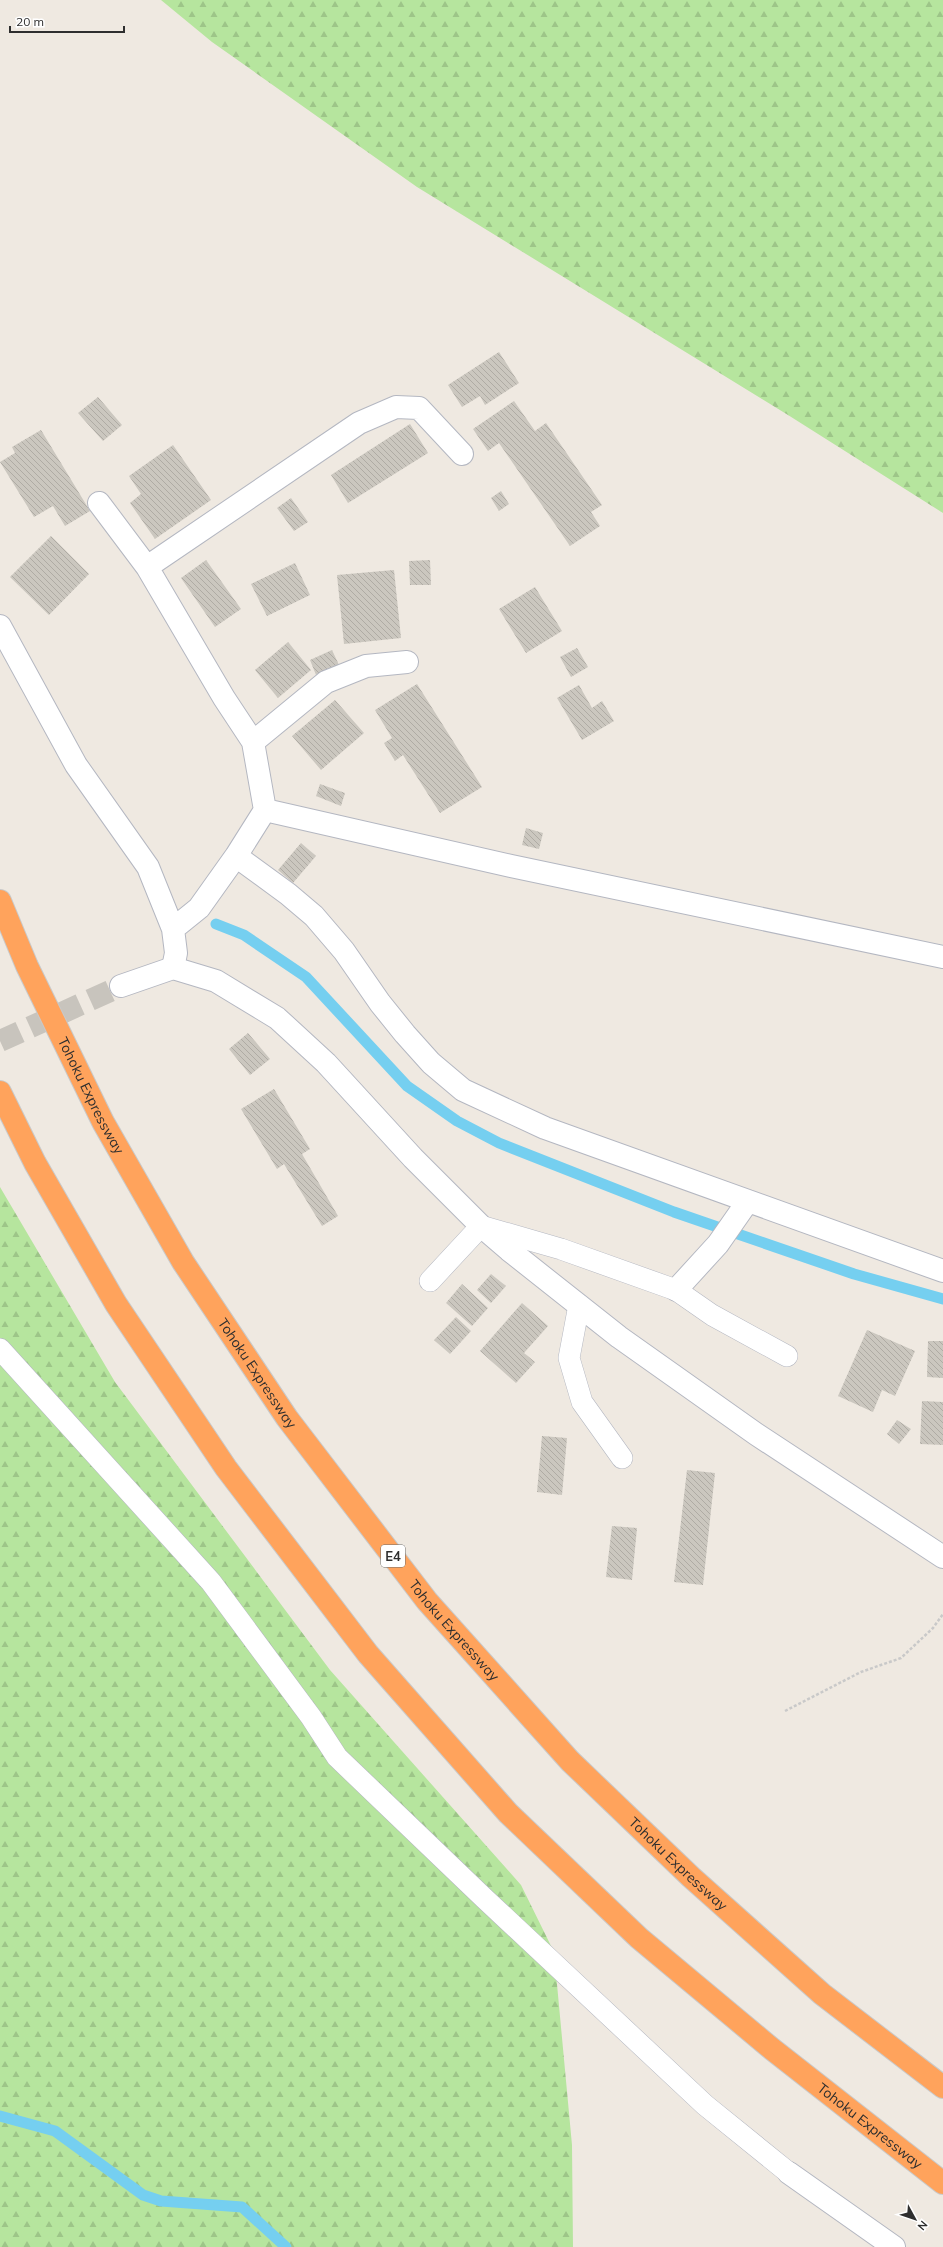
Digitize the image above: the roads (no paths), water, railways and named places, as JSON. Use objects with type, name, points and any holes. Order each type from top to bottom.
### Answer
[{"type":"highway","name":"Tohoku Expressway","points":[[0,901],[27,966],[103,1122],[183,1262],[287,1418],[427,1602],[570,1761],[691,1877],[822,1994],[943,2087]]},
{"type":"highway","name":"Tohoku Expressway","points":[[0,1092],[35,1163],[116,1304],[226,1468],[368,1654],[508,1813],[639,1938],[772,2049],[943,2183]]},
{"type":"street","points":[[147,566],[359,423],[396,407],[419,408],[462,454]]},
{"type":"street","points":[[99,502],[147,566],[224,698],[253,742],[265,810],[236,856],[199,908],[173,929]]},
{"type":"street","points":[[0,626],[76,765],[148,867],[173,929],[176,953],[173,968]]},
{"type":"street","points":[[253,742],[326,682],[366,666],[407,662]]},
{"type":"street","points":[[265,810],[511,866],[943,957]]},
{"type":"street","points":[[236,856],[288,894],[314,916],[344,951],[380,1003],[405,1034],[431,1063],[463,1090],[546,1128],[943,1271]]},
{"type":"street","points":[[121,986],[173,968],[216,981],[277,1018],[326,1063],[413,1158],[481,1226],[619,1337],[756,1434],[943,1557]]},
{"type":"street","points":[[676,1290],[718,1244],[748,1201]]},
{"type":"street","points":[[789,2173],[894,2247]]},
{"type":"lane","points":[[430,1281],[481,1226],[561,1249],[676,1290],[712,1315],[787,1356]]},
{"type":"lane","points":[[579,1305],[569,1358],[582,1402],[622,1458]]},
{"type":"lane","points":[[0,1349],[211,1582],[311,1717],[337,1756],[484,1898],[700,2099],[789,2173]]},
{"type":"waterway","points":[[216,924],[244,935],[306,977],[407,1086],[457,1121],[499,1143],[674,1212],[854,1274],[943,1299]]},
{"type":"waterway","points":[[0,2116],[55,2131],[143,2195],[161,2201],[242,2207],[286,2247]]},
{"type":"tunnel","points":[[0,1041],[121,986]]}]
